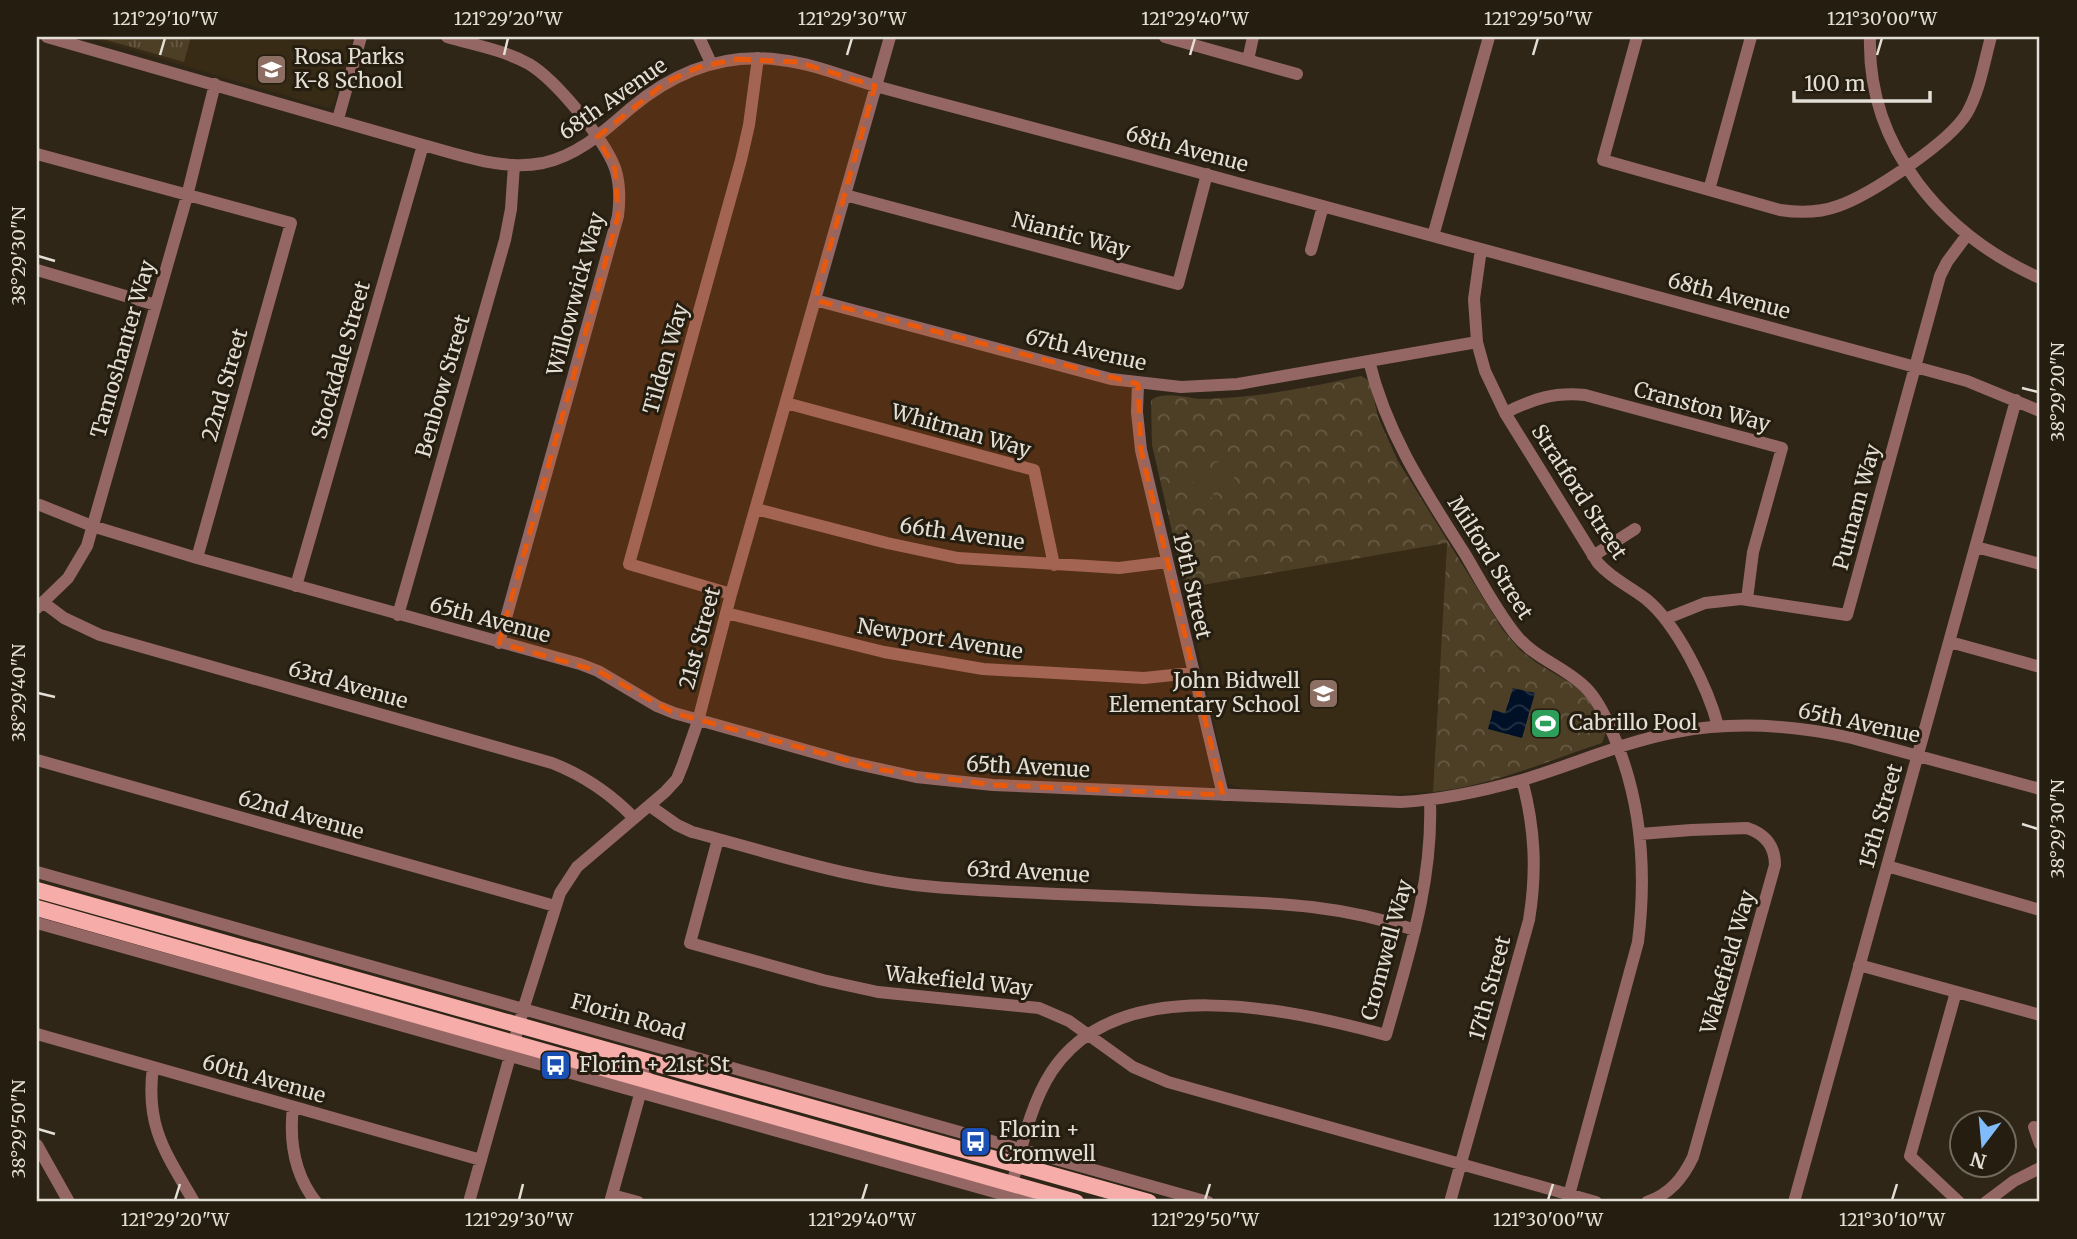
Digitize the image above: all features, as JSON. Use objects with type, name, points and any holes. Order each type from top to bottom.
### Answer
[{"type":"main road","name":"Florin Road","points":[[37,890],[649,1062],[1020,1158],[1149,1202]]},
{"type":"main road","points":[[37,908],[512,1050],[1009,1194],[1076,1202]]},
{"type":"street","name":"68th Avenue","points":[[47,37],[423,145],[514,165],[540,164],[573,153],[666,82],[711,63],[758,58],[797,62],[875,86],[1915,367],[1967,382],[2040,411]]},
{"type":"street","points":[[338,119],[361,37]]},
{"type":"street","name":"Willowwick Way","points":[[447,37],[501,52],[530,65],[556,86],[609,155],[619,185],[618,216],[499,643]]},
{"type":"street","points":[[699,37],[711,63]]},
{"type":"street","name":"21st Street","points":[[469,1202],[523,1010],[555,906],[567,879],[577,867],[650,806],[677,779],[698,721],[731,594],[890,37]]},
{"type":"street","points":[[1164,37],[1297,74]]},
{"type":"street","points":[[1248,60],[1253,37]]},
{"type":"street","points":[[1433,236],[1489,37]]},
{"type":"street","points":[[1637,37],[1603,160],[1780,210],[1809,212],[1839,206],[1853,200],[1949,136],[1966,114],[1976,94],[1991,37]]},
{"type":"street","points":[[1709,190],[1751,37]]},
{"type":"street","points":[[1870,37],[1871,69],[1878,106],[1885,128],[1905,166],[1931,201],[1967,235],[2040,278]]},
{"type":"street","name":"Tilden Way","points":[[731,594],[629,564],[741,160],[749,125],[758,58]]},
{"type":"street","name":"Tamoshanter Way","points":[[40,606],[77,564],[87,546],[187,196],[215,84]]},
{"type":"street","name":"Stockdale Street","points":[[296,586],[423,145]]},
{"type":"street","points":[[37,154],[187,196]]},
{"type":"street","name":"Benbow Street","points":[[398,615],[505,240],[511,209],[514,165]]},
{"type":"street","name":"Niantic Way","points":[[845,195],[1178,284],[1208,174]]},
{"type":"street","name":"22nd Street","points":[[187,196],[291,223],[197,558]]},
{"type":"street","points":[[1311,250],[1323,206]]},
{"type":"street","name":"Putnam Way","points":[[1665,620],[1705,603],[1747,599],[1847,615],[1940,276],[1967,235]]},
{"type":"street","name":"Stratford Street","points":[[1481,248],[1474,299],[1477,342],[1485,371],[1505,413],[1593,556],[1607,574],[1646,599],[1665,620],[1704,682],[1718,726]]},
{"type":"street","points":[[37,270],[156,304]]},
{"type":"street","name":"67th Avenue","points":[[815,300],[1093,374],[1138,384],[1181,387],[1238,384],[1477,342]]},
{"type":"street","name":"Milford Street","points":[[1369,361],[1388,421],[1408,464],[1507,622],[1529,648],[1571,675],[1588,690],[1601,709],[1619,748],[1630,783],[1640,834],[1643,884],[1637,942],[1569,1195]]},
{"type":"street","name":"19th Street","points":[[1138,384],[1137,412],[1141,450],[1223,795]]},
{"type":"street","name":"Cranston Way","points":[[1505,413],[1541,397],[1585,395],[1782,448],[1753,552],[1747,599]]},
{"type":"street","name":"15th Street","points":[[1794,1202],[2017,400]]},
{"type":"street","name":"Whitman Way","points":[[786,403],[1034,470],[1054,565]]},
{"type":"street","name":"65th Avenue","points":[[40,505],[92,526],[197,558],[598,671],[657,706],[698,721],[848,762],[916,777],[993,785],[1430,801],[1522,780],[1674,733],[1718,726],[1766,726],[1823,732],[1919,755],[2040,789]]},
{"type":"street","name":"66th Avenue","points":[[756,509],[918,550],[979,560],[1119,568],[1167,562]]},
{"type":"street","points":[[1593,556],[1635,529]]},
{"type":"street","points":[[1976,547],[2040,564]]},
{"type":"street","name":"63rd Avenue","points":[[40,606],[100,635],[552,763],[590,780],[634,818]]},
{"type":"street","name":"Newport Avenue","points":[[726,613],[884,652],[983,669],[1144,678],[1192,673]]},
{"type":"street","points":[[1950,642],[2040,667]]},
{"type":"street","name":"62nd Avenue","points":[[37,760],[555,906]]},
{"type":"street","name":"17th Street","points":[[1450,1202],[1529,920],[1534,893],[1535,847],[1522,780]]},
{"type":"street","name":"Cromwell Way","points":[[1009,1194],[1042,1087],[1060,1060],[1088,1033],[1118,1018],[1197,1006],[1227,1006],[1289,1011],[1386,1035],[1415,930],[1428,869],[1430,801]]},
{"type":"street","name":"63rd Avenue","points":[[650,806],[692,832],[825,869],[899,883],[1298,905],[1360,914],[1415,930]]},
{"type":"street","name":"Wakefield Way","points":[[1640,834],[1747,828],[1768,840],[1775,857],[1775,865],[1693,1157],[1668,1198],[1647,1202]]},
{"type":"street","name":"Wakefield Way","points":[[718,839],[690,943],[868,990],[1039,1008],[1088,1033],[1133,1067],[1168,1082],[1595,1202]]},
{"type":"street","points":[[1886,866],[2040,910]]},
{"type":"street","name":"Florin Road","points":[[37,872],[523,1010],[1020,1158],[1208,1202]]},
{"type":"street","points":[[37,923],[512,1050]]},
{"type":"street","points":[[1859,965],[2040,1015]]},
{"type":"street","points":[[1956,992],[1910,1156],[1959,1202]]},
{"type":"street","name":"60th Avenue","points":[[37,1034],[481,1160]]},
{"type":"street","points":[[638,1202],[611,1199],[649,1062]]},
{"type":"street","points":[[153,1067],[151,1102],[157,1132],[163,1148],[194,1202]]},
{"type":"street","points":[[293,1107],[293,1153],[305,1186],[316,1202]]},
{"type":"street","points":[[2034,1127],[2040,1144]]},
{"type":"street","points":[[37,1145],[69,1202]]},
{"type":"street","points":[[1986,1202],[2014,1181],[2040,1168]]},
{"type":"street","points":[[1009,1194],[1030,1202]]},
{"type":"highlighted area","points":[[737,59],[798,62],[875,86],[815,300],[1138,384],[1141,450],[1223,795],[993,785],[882,770],[674,713],[598,671],[499,643],[618,216],[615,169],[597,137],[666,82],[699,67]]},
{"type":"shaded area","name":"Rosa Parks K-8 School","points":[[86,37],[354,37],[335,102],[328,108]]},
{"type":"shaded area","name":"John Bidwell Elementary School","points":[[1447,542],[1433,792],[1393,794],[1243,789],[1227,783],[1185,588]]},
{"type":"green space","points":[[96,37],[191,37],[184,62]]},
{"type":"green space","points":[[1361,376],[1370,381],[1378,417],[1398,461],[1503,630],[1520,650],[1588,697],[1606,732],[1602,743],[1497,779],[1433,792],[1447,543],[1185,588],[1152,445],[1151,400],[1170,395],[1204,399],[1244,397]]},
{"type":"green space","points":[[1230,460],[1237,491],[1221,495],[1214,463]]},
{"type":"green space","points":[[1206,465],[1214,497],[1198,501],[1190,469]]},
{"type":"water","points":[[1513,688],[1535,693],[1522,738],[1488,729],[1493,710],[1505,713]]},
{"type":"place","name":"Rosa Parks K-8 School","points":[[271,69]]},
{"type":"place","name":"John Bidwell Elementary School","points":[[1323,693]]},
{"type":"place","name":"Cabrillo Pool","points":[[1546,723]]},
{"type":"place","name":"Florin + 21st St","points":[[556,1065]]},
{"type":"place","name":"Florin + Cromwell","points":[[976,1142]]}]
